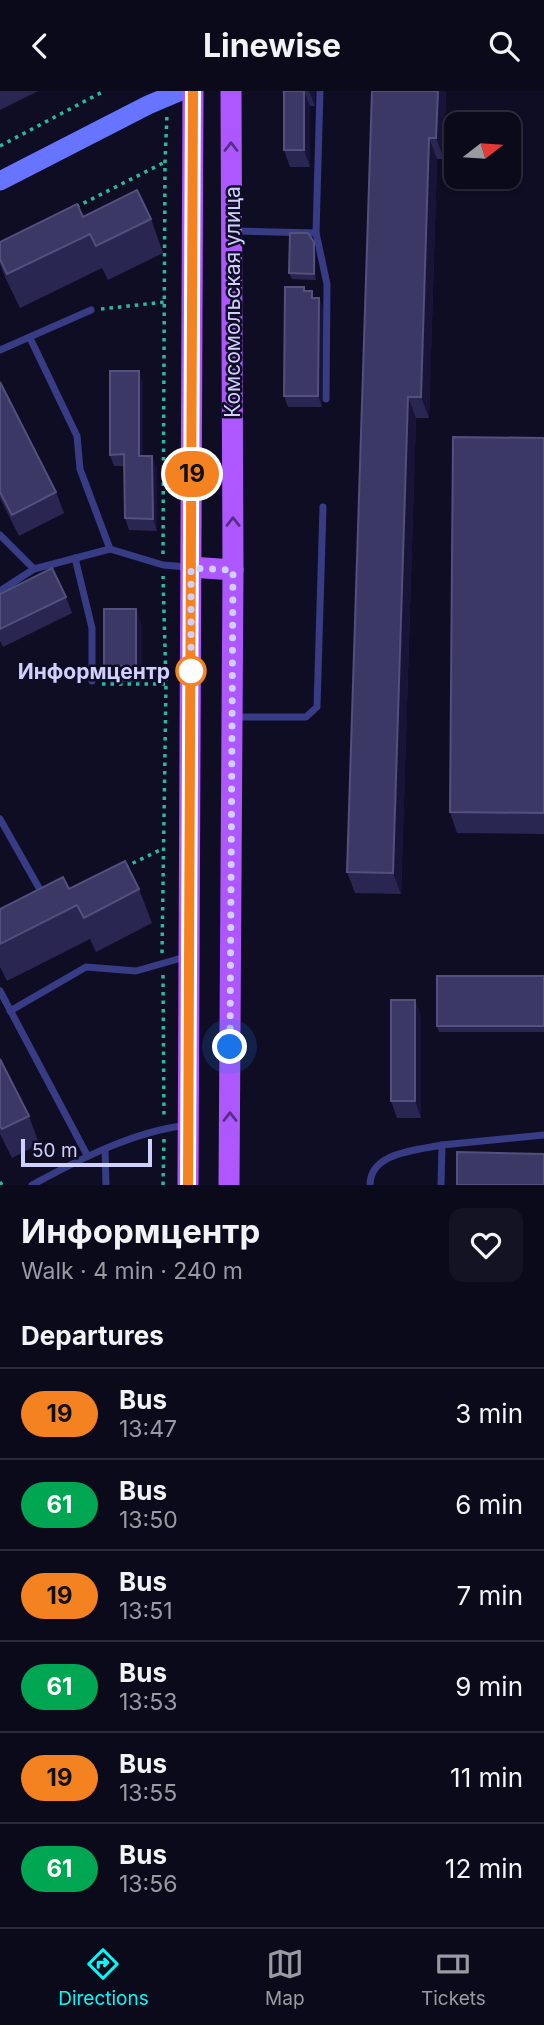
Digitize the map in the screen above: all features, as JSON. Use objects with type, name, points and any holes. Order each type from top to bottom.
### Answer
[{"type":"main road","name":"Комсомольская улица","points":[[188,1185],[193,91]]},
{"type":"main road","name":"Комсомольская улица","points":[[229,1185],[233,570],[231,91]]},
{"type":"main road","points":[[191,568],[233,570]]},
{"type":"street","points":[[0,181],[174,94]]},
{"type":"lane","points":[[320,91],[316,233],[327,284],[326,399]]},
{"type":"lane","points":[[231,230],[316,233]]},
{"type":"lane","points":[[0,350],[91,310]]},
{"type":"lane","points":[[30,338],[77,436],[80,469],[110,549]]},
{"type":"lane","points":[[232,717],[306,717],[317,707],[323,507]]},
{"type":"lane","points":[[0,535],[34,569]]},
{"type":"lane","points":[[0,591],[34,569],[110,549],[163,565],[191,568]]},
{"type":"lane","points":[[75,558],[92,628],[92,681]]},
{"type":"lane","points":[[0,819],[47,904]]},
{"type":"lane","points":[[10,1010],[86,967],[136,971],[189,955]]},
{"type":"lane","points":[[0,991],[87,1156]]},
{"type":"lane","points":[[32,1185],[105,1149],[164,1128],[188,1125]]},
{"type":"lane","points":[[370,1185],[370,1176],[382,1161],[400,1154],[442,1145],[544,1135]]},
{"type":"lane","points":[[441,1185],[442,1145]]},
{"type":"lane","points":[[105,1149],[106,1185]]},
{"type":"path","points":[[0,146],[104,91]]},
{"type":"path","points":[[163,1185],[165,162],[174,94]]},
{"type":"path","points":[[71,210],[165,162]]},
{"type":"path","points":[[91,310],[165,302]]},
{"type":"path","points":[[92,681],[95,684],[166,684]]},
{"type":"path","points":[[117,871],[163,848]]},
{"type":"building","points":[[284,91],[304,91],[304,150],[284,150]]},
{"type":"building","points":[[372,91],[438,91],[436,138],[429,138],[421,397],[408,397],[393,873],[347,872]]},
{"type":"building","points":[[137,190],[151,219],[96,246],[90,234],[7,274],[0,259],[0,242],[77,204],[83,217]]},
{"type":"building","points":[[290,233],[308,233],[314,242],[314,274],[289,273]]},
{"type":"building","points":[[285,287],[304,287],[304,291],[312,291],[312,298],[319,298],[318,396],[284,396]]},
{"type":"building","points":[[110,371],[139,371],[139,456],[152,456],[153,519],[125,518],[124,454],[110,455]]},
{"type":"building","points":[[0,382],[56,492],[12,515],[0,492]]},
{"type":"building","points":[[453,437],[544,438],[544,813],[450,812]]},
{"type":"building","points":[[52,568],[66,597],[0,629],[0,594]]},
{"type":"building","points":[[104,609],[136,609],[136,666],[104,666]]},
{"type":"building","points":[[125,861],[139,889],[84,918],[77,905],[0,944],[0,909],[63,877],[69,889]]},
{"type":"building","points":[[437,976],[544,976],[544,1026],[437,1026]]},
{"type":"building","points":[[391,1000],[415,1000],[415,1101],[391,1101]]},
{"type":"building","points":[[0,1059],[29,1116],[2,1129],[0,1126]]},
{"type":"building","points":[[457,1152],[544,1154],[544,1185],[457,1185]]},
{"type":"bus line","name":"19","points":[[188,1185],[193,91]]},
{"type":"place","name":"Информцентр","points":[[191,671]]},
{"type":"route","points":[[191,671],[191,678],[191,568],[233,570],[230,1047]]}]
